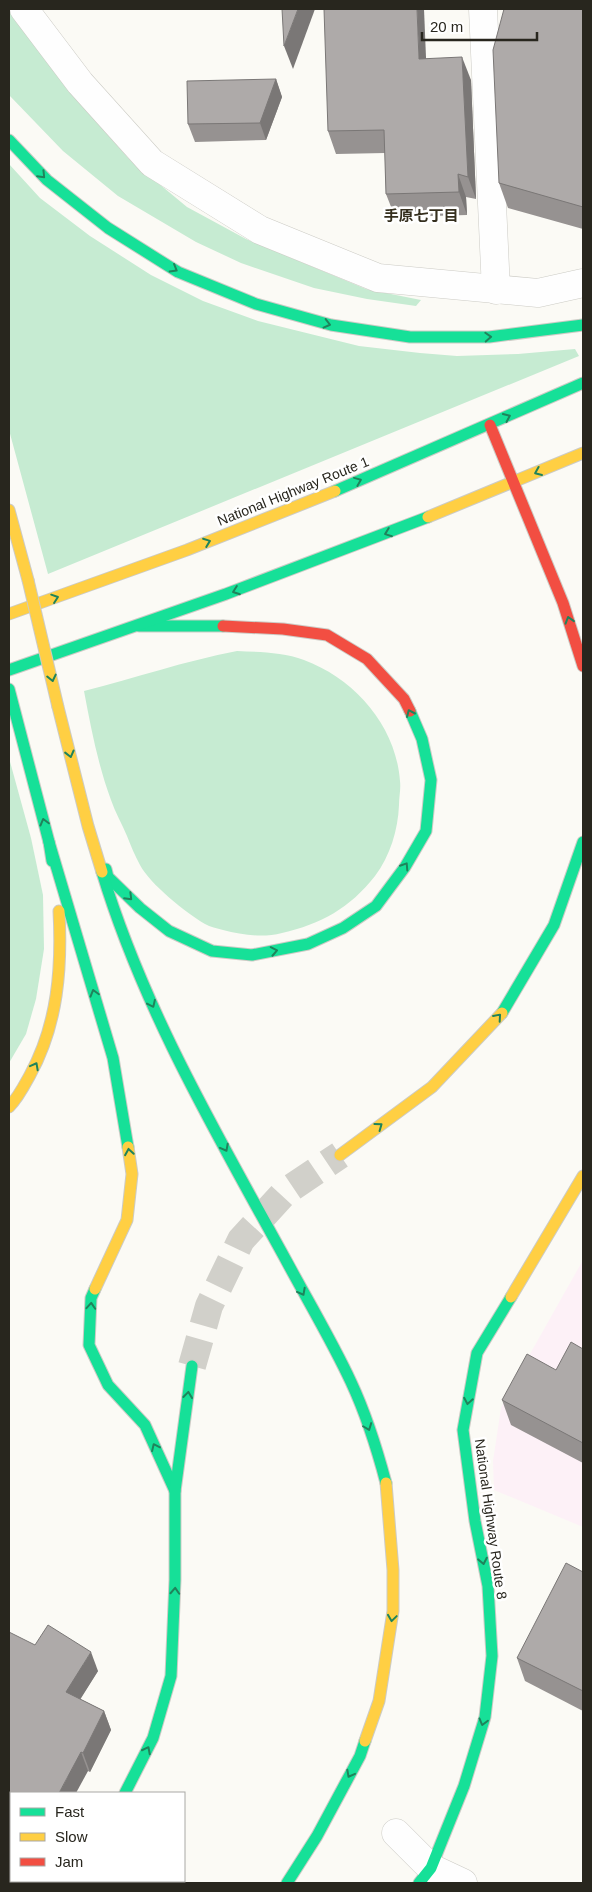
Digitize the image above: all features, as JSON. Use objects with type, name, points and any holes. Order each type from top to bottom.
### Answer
[{"type":"highway","points":[[9,140],[47,180],[108,228],[178,272],[256,304],[331,325],[410,337],[489,337],[583,325]]},
{"type":"highway","name":"National Highway Route 1","points":[[9,614],[117,576],[246,527],[583,384]]},
{"type":"highway","points":[[490,425],[563,603],[583,666]]},
{"type":"highway","points":[[9,670],[139,626],[300,567],[583,453]]},
{"type":"highway","points":[[9,510],[88,826],[113,909],[139,976],[172,1048],[351,1382],[374,1441],[386,1482],[393,1570],[393,1611],[379,1701],[360,1756],[317,1836],[287,1883]]},
{"type":"highway","points":[[88,826],[108,877],[147,914],[169,931],[212,951],[252,955],[308,944],[344,928],[376,906],[405,867],[426,831],[431,780],[422,740],[404,699],[367,659],[327,635],[283,628],[139,626]]},
{"type":"highway","points":[[9,689],[49,842],[113,1058],[132,1174],[127,1220],[91,1298],[88,1345],[108,1385],[145,1425],[175,1491]]},
{"type":"highway","points":[[9,1107],[36,1065],[51,1026],[60,982],[58,896],[49,842]]},
{"type":"highway","points":[[340,1155],[432,1087],[502,1013],[554,925],[583,842]]},
{"type":"highway","name":"National Highway Route 8","points":[[425,1876],[464,1786],[485,1718],[492,1656],[488,1586],[475,1520],[463,1430],[477,1352],[583,1176]]},
{"type":"highway","points":[[126,1792],[153,1738],[170,1676],[175,1580],[175,1491],[192,1366]]},
{"type":"street","points":[[24,9],[80,83],[152,163],[260,230],[378,278],[538,294],[583,283]]},
{"type":"street","points":[[483,9],[496,290]]},
{"type":"street","points":[[396,1833],[425,1876],[463,1883]]},
{"type":"shaded area","points":[[583,1260],[583,1527],[494,1490],[493,1461],[501,1408]]},
{"type":"green space","points":[[9,9],[11,9],[78,101],[129,159],[187,207],[246,239],[366,289],[421,300],[416,306],[367,299],[314,288],[241,263],[196,242],[118,196],[63,151],[9,95]]},
{"type":"green space","points":[[9,164],[40,198],[90,236],[151,275],[203,301],[258,321],[359,346],[420,353],[457,356],[518,354],[575,349],[579,356],[48,574],[9,430]]},
{"type":"green space","points":[[237,651],[296,657],[323,668],[340,679],[370,707],[381,724],[397,761],[400,781],[395,833],[385,860],[375,876],[355,897],[334,913],[309,925],[275,935],[245,934],[207,925],[169,898],[145,873],[114,809],[106,787],[95,746],[84,691]]},
{"type":"green space","points":[[9,758],[31,838],[43,895],[44,949],[36,999],[26,1034],[9,1063]]},
{"type":"building","points":[[282,9],[298,9],[284,46]]},
{"type":"building","points":[[324,9],[417,9],[419,59],[462,57],[468,177],[458,174],[459,192],[386,194],[384,130],[328,131]]},
{"type":"building","points":[[504,9],[583,9],[583,207],[499,183],[493,50]]},
{"type":"building","points":[[276,79],[260,123],[188,124],[187,81]]},
{"type":"building","points":[[571,1342],[583,1349],[583,1443],[502,1400],[527,1354],[556,1370]]},
{"type":"building","points":[[566,1563],[583,1572],[583,1691],[517,1658]]},
{"type":"building","points":[[48,1625],[91,1652],[66,1692],[104,1711],[83,1753],[81,1752],[60,1792],[10,1792],[9,1839],[9,1632],[35,1645]]},
{"type":"tunnel","points":[[192,1366],[209,1306],[241,1240],[285,1192],[340,1155]]},
{"type":"traffic: fast","points":[[9,140],[47,180],[108,228],[178,272],[256,304],[331,325],[410,337],[489,337],[583,325]]},
{"type":"traffic: fast","points":[[335,491],[583,383]]},
{"type":"traffic: fast","points":[[9,670],[226,594],[428,517]]},
{"type":"traffic: fast","points":[[139,626],[223,626]]},
{"type":"traffic: fast","points":[[9,689],[49,842],[52,861]]},
{"type":"traffic: fast","points":[[106,869],[108,877],[140,908],[169,931],[212,951],[252,955],[308,944],[343,928],[376,906],[405,867],[426,831],[431,780],[422,739],[410,711]]},
{"type":"traffic: fast","points":[[49,842],[113,1058],[128,1147]]},
{"type":"traffic: fast","points":[[502,1013],[554,925],[583,842]]},
{"type":"traffic: fast","points":[[102,872],[139,974],[184,1072],[351,1382],[362,1406],[386,1483]]},
{"type":"traffic: fast","points":[[95,1289],[91,1298],[89,1345],[108,1385],[145,1425],[175,1491]]},
{"type":"traffic: fast","points":[[419,1883],[431,1868],[464,1786],[485,1717],[492,1656],[488,1586],[475,1521],[463,1430],[477,1353],[511,1297]]},
{"type":"traffic: fast","points":[[126,1792],[153,1738],[171,1676],[175,1580],[175,1491],[192,1366]]},
{"type":"traffic: fast","points":[[287,1883],[317,1836],[360,1756],[365,1741]]},
{"type":"traffic: slow","points":[[428,517],[583,453]]},
{"type":"traffic: slow","points":[[9,614],[187,550],[335,491]]},
{"type":"traffic: slow","points":[[9,510],[28,580]]},
{"type":"traffic: slow","points":[[28,580],[58,707]]},
{"type":"traffic: slow","points":[[58,707],[88,826],[102,872]]},
{"type":"traffic: slow","points":[[9,1107],[30,1075],[47,1036],[59,974],[59,911]]},
{"type":"traffic: slow","points":[[340,1155],[432,1087],[502,1013]]},
{"type":"traffic: slow","points":[[95,1289],[127,1220],[132,1174],[128,1147]]},
{"type":"traffic: slow","points":[[511,1297],[583,1176]]},
{"type":"traffic: slow","points":[[365,1741],[379,1701],[393,1611],[393,1570],[386,1483]]},
{"type":"traffic: jam","points":[[490,425],[563,603],[583,666]]},
{"type":"traffic: jam","points":[[223,626],[283,629],[327,635],[367,659],[404,699],[410,711]]},
{"type":"district","name":"手原七丁目","points":[[421,215]]}]
